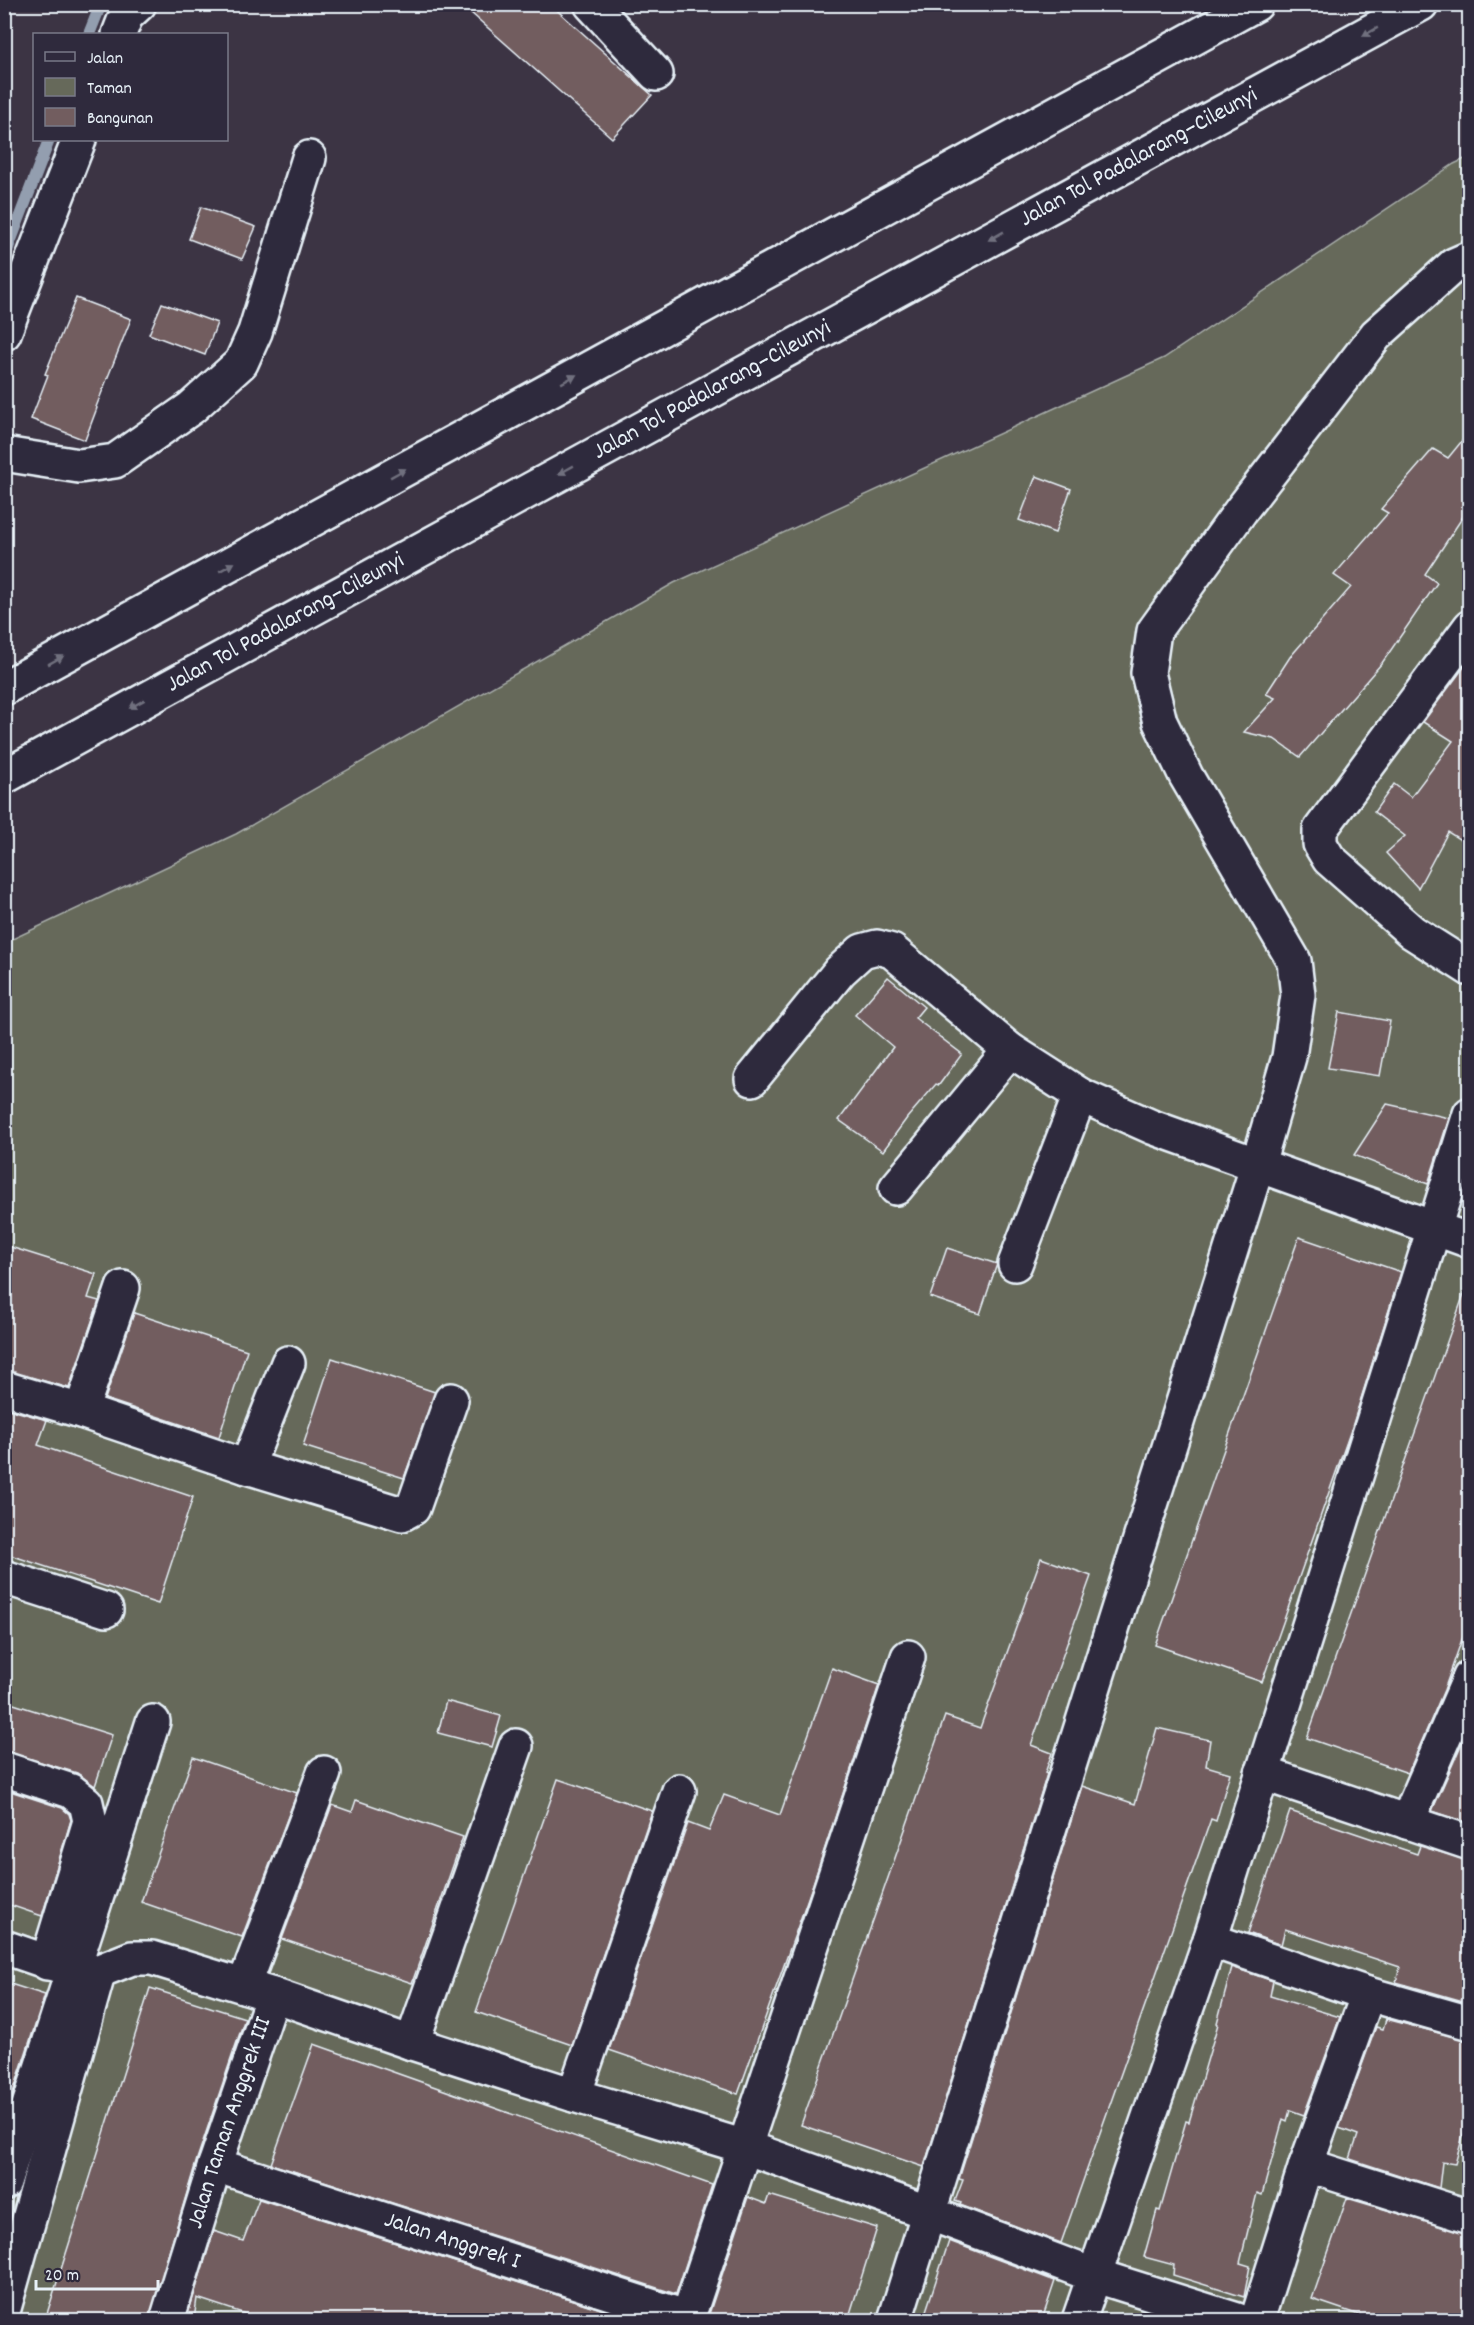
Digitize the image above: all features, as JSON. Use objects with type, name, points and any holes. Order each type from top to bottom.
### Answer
[{"type":"main road","points":[[591,4],[656,74]]},
{"type":"main road","points":[[4,688],[1256,4]]},
{"type":"main road","name":"Jalan Tol Padalarang–Cileunyi","points":[[4,777],[1421,4]]},
{"type":"main road","points":[[4,333],[79,141]]},
{"type":"main road","points":[[4,453],[79,466],[115,461],[191,408],[242,363],[255,332],[309,158]]},
{"type":"main road","points":[[895,2320],[1258,1164],[1289,1058],[1298,995],[1294,961],[1186,776],[1160,722],[1148,674],[1154,631],[1242,508],[1376,335],[1464,269]]},
{"type":"main road","points":[[1470,627],[1320,830],[1320,844],[1329,859],[1412,932],[1470,969]]},
{"type":"main road","points":[[752,1079],[840,971],[862,951],[877,947],[892,951],[1010,1050],[1080,1095],[1152,1127],[1470,1241]]},
{"type":"main road","points":[[896,1188],[1010,1050]]},
{"type":"main road","points":[[1016,1264],[1080,1095]]},
{"type":"main road","points":[[1078,2320],[1210,1940],[1470,1114]]},
{"type":"main road","points":[[81,1411],[123,1288]]},
{"type":"main road","points":[[248,1467],[288,1363]]},
{"type":"main road","points":[[4,1388],[402,1514],[413,1508],[451,1400]]},
{"type":"main road","points":[[4,1577],[106,1610]]},
{"type":"main road","points":[[687,2319],[908,1657]]},
{"type":"main road","points":[[1407,1822],[1470,1677]]},
{"type":"main road","points":[[4,2182],[153,1722]]},
{"type":"main road","points":[[412,2043],[516,1746]]},
{"type":"main road","points":[[4,1769],[71,1791],[86,1803],[90,1821],[73,1968],[5,2306]]},
{"type":"main road","name":"Jalan Taman Anggrek III","points":[[166,2320],[215,2164],[259,1991],[324,1773]]},
{"type":"main road","points":[[1262,1773],[1470,1843]]},
{"type":"main road","points":[[574,2095],[679,1791]]},
{"type":"main road","points":[[1210,1940],[1368,1994],[1470,2024]]},
{"type":"main road","points":[[4,1947],[73,1968],[132,1958],[152,1958],[574,2095],[745,2147],[1093,2275],[1238,2320]]},
{"type":"main road","points":[[1257,2320],[1306,2165],[1368,1994]]},
{"type":"main road","name":"Jalan Anggrek I","points":[[215,2164],[687,2319]]},
{"type":"main road","points":[[1306,2165],[1470,2217]]},
{"type":"green space","points":[[1469,157],[1469,2320],[5,2320],[4,943],[236,834],[674,583],[1164,358],[1454,164]]},
{"type":"building","points":[[461,4],[550,4],[652,95],[612,138]]},
{"type":"building","points":[[201,207],[256,227],[242,259],[189,239]]},
{"type":"building","points":[[76,298],[131,319],[85,440],[31,419],[48,375],[45,374]]},
{"type":"building","points":[[162,303],[217,323],[205,355],[149,334]]},
{"type":"building","points":[[1470,431],[1470,506],[1425,574],[1437,583],[1382,663],[1300,757],[1274,739],[1244,732],[1275,698],[1266,694],[1290,657],[1351,587],[1334,575],[1388,513],[1381,509],[1433,449],[1448,458]]},
{"type":"building","points":[[1036,476],[1071,489],[1055,533],[1019,520]]},
{"type":"building","points":[[1470,659],[1470,846],[1448,832],[1418,888],[1386,853],[1405,836],[1374,812],[1394,784],[1411,797],[1453,741],[1423,722]]},
{"type":"building","points":[[888,977],[924,1007],[915,1018],[962,1054],[939,1085],[936,1084],[907,1118],[883,1151],[839,1120],[893,1047],[855,1015]]},
{"type":"building","points":[[1339,1012],[1390,1021],[1380,1076],[1328,1068]]},
{"type":"building","points":[[1387,1104],[1449,1118],[1428,1184],[1354,1155]]},
{"type":"building","points":[[1299,1237],[1401,1272],[1352,1427],[1262,1682],[1155,1645]]},
{"type":"building","points":[[4,1245],[96,1274],[88,1298],[99,1301],[69,1388],[4,1370]]},
{"type":"building","points":[[947,1248],[997,1264],[980,1314],[930,1297]]},
{"type":"building","points":[[1465,1291],[1470,1292],[1470,1617],[1444,1690],[1408,1773],[1307,1738]]},
{"type":"building","points":[[134,1313],[247,1350],[219,1437],[105,1399]]},
{"type":"building","points":[[332,1358],[435,1392],[404,1478],[303,1446]]},
{"type":"building","points":[[4,1408],[47,1420],[38,1445],[193,1497],[158,1604],[4,1553]]},
{"type":"building","points":[[1041,1558],[1091,1576],[1031,1745],[1052,1753],[1045,1773],[1047,1774],[924,2167],[801,2125],[945,1716],[980,1728]]},
{"type":"building","points":[[832,1668],[879,1685],[813,1884],[738,2094],[609,2050],[688,1823],[709,1831],[724,1795],[780,1815]]},
{"type":"building","points":[[4,1701],[112,1735],[95,1786],[77,1773],[4,1751]]},
{"type":"building","points":[[446,1701],[501,1716],[492,1747],[438,1733]]},
{"type":"building","points":[[1470,1725],[1470,1823],[1432,1811]]},
{"type":"building","points":[[1157,1728],[1210,1740],[1206,1766],[1230,1773],[1216,1821],[1211,1819],[1061,2243],[960,2205],[961,2203],[955,2201],[963,2180],[959,2179],[1082,1786],[1135,1804]]},
{"type":"building","points":[[193,1757],[297,1793],[242,1937],[141,1902]]},
{"type":"building","points":[[558,1779],[652,1811],[572,2045],[476,2012]]},
{"type":"building","points":[[4,1789],[62,1808],[69,1814],[71,1820],[42,1916],[4,1903]]},
{"type":"building","points":[[356,1800],[463,1837],[412,1983],[282,1939],[332,1805],[352,1812]]},
{"type":"building","points":[[1290,1811],[1417,1854],[1420,1846],[1470,1861],[1470,2003],[1396,1982],[1400,1967],[1285,1929],[1281,1945],[1248,1933]]},
{"type":"building","points":[[1232,1967],[1273,1981],[1270,1996],[1340,2017],[1304,2115],[1290,2110],[1287,2121],[1283,2119],[1262,2195],[1257,2193],[1240,2263],[1250,2266],[1244,2297],[1173,2275],[1174,2265],[1144,2257],[1186,2121],[1189,2122]]},
{"type":"building","points":[[4,1982],[45,1995],[4,2120]]},
{"type":"building","points":[[150,1988],[245,2018],[197,2159],[149,2320],[45,2320]]},
{"type":"building","points":[[1386,2019],[1470,2041],[1470,2111],[1455,2164],[1442,2162],[1439,2188],[1350,2159],[1358,2135],[1339,2128],[1376,2027],[1383,2029]]},
{"type":"building","points":[[314,2044],[712,2185],[676,2294],[271,2164]]},
{"type":"building","points":[[769,2195],[877,2228],[848,2320],[707,2320],[748,2197],[766,2204]]},
{"type":"building","points":[[1347,2198],[1470,2235],[1470,2320],[1374,2320],[1312,2299]]},
{"type":"building","points":[[259,2199],[635,2320],[264,2320],[197,2298],[194,2320],[186,2320],[214,2231],[243,2241]]},
{"type":"building","points":[[949,2241],[1055,2281],[1042,2320],[923,2320]]},
{"type":"waterway","points":[[89,33],[101,4]]},
{"type":"waterway","points":[[4,258],[49,141]]}]
